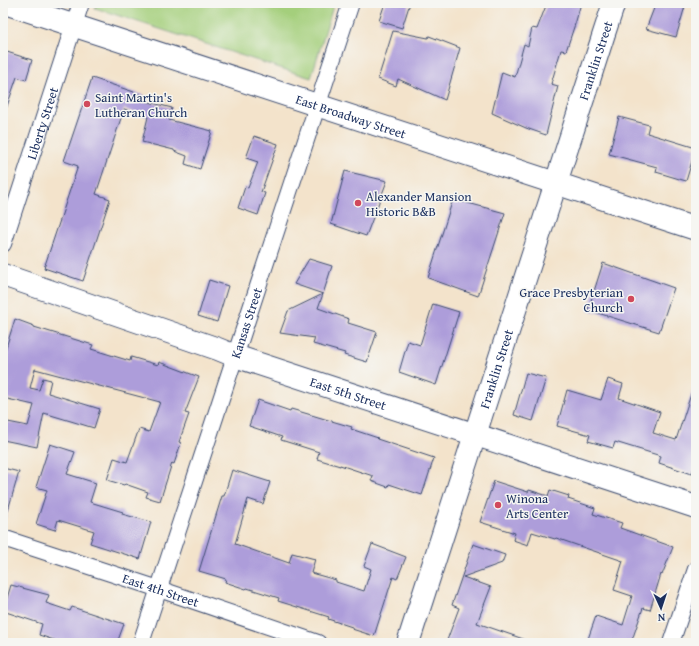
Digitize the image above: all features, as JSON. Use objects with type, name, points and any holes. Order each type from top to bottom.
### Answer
[{"type":"street","name":"East Broadway Street","points":[[5,3],[696,229]]},
{"type":"street","name":"Liberty Street","points":[[3,244],[81,3]]},
{"type":"street","name":"Kansas Street","points":[[142,643],[351,3]]},
{"type":"street","name":"Franklin Street","points":[[408,643],[614,3]]},
{"type":"street","name":"East 5th Street","points":[[3,275],[235,356],[696,507]]},
{"type":"street","name":"East 4th Street","points":[[3,538],[159,588],[318,643]]},
{"type":"street","points":[[671,643],[696,569]]},
{"type":"green space","points":[[97,3],[334,3],[311,78],[95,8]]},
{"type":"building","points":[[385,3],[410,3],[402,28],[379,21]]},
{"type":"building","points":[[547,3],[581,3],[566,51],[561,50],[551,84],[558,86],[546,135],[492,113],[502,72],[515,77],[524,44],[528,46],[532,28],[537,29]]},
{"type":"building","points":[[656,3],[686,3],[676,37],[646,29]]},
{"type":"building","points":[[393,31],[428,38],[429,36],[460,48],[445,100],[398,79],[396,86],[378,79]]},
{"type":"building","points":[[7,52],[32,60],[26,80],[17,77],[5,112],[3,112],[3,63]]},
{"type":"building","points":[[92,78],[146,96],[145,101],[172,108],[169,120],[212,131],[200,169],[185,164],[187,156],[174,150],[142,142],[148,117],[124,109],[96,194],[110,199],[83,281],[44,268],[78,166],[64,161]]},
{"type":"building","points":[[619,117],[649,125],[647,133],[696,148],[686,181],[656,172],[657,167],[609,154]]},
{"type":"building","points":[[254,136],[278,144],[261,192],[265,193],[258,215],[238,208],[245,187],[248,188],[258,162],[246,158]]},
{"type":"building","name":"Alexander Mansion Historic B&B","points":[[345,171],[387,181],[366,236],[331,224]]},
{"type":"building","points":[[453,199],[505,213],[478,296],[428,278]]},
{"type":"building","points":[[309,259],[332,266],[323,294],[294,284]]},
{"type":"building","name":"Grace Presbyterian Church","points":[[603,263],[674,288],[659,332],[588,310]]},
{"type":"building","points":[[209,280],[228,286],[217,322],[198,316]]},
{"type":"building","points":[[323,294],[318,308],[349,319],[348,323],[377,332],[367,362],[344,355],[345,353],[313,344],[315,338],[280,333],[288,311]]},
{"type":"building","points":[[433,304],[459,312],[436,385],[399,372],[408,341],[420,345]]},
{"type":"building","points":[[15,319],[34,327],[93,345],[91,349],[130,361],[131,357],[158,365],[159,362],[199,377],[185,413],[189,414],[179,442],[181,443],[174,464],[172,463],[160,501],[146,497],[148,492],[125,484],[107,480],[114,458],[127,462],[139,429],[149,432],[160,402],[35,369],[30,388],[39,390],[43,378],[51,380],[48,393],[100,409],[94,428],[44,413],[37,447],[3,440],[3,421],[28,426],[34,405],[3,398],[3,357]]},
{"type":"building","points":[[526,373],[546,378],[533,421],[514,415]]},
{"type":"building","points":[[608,379],[623,384],[619,398],[660,412],[653,433],[676,440],[694,385],[696,386],[696,460],[692,474],[659,463],[661,456],[615,442],[613,448],[588,441],[590,435],[557,426],[567,390],[601,400]]},
{"type":"building","points":[[258,400],[290,411],[291,409],[352,427],[351,429],[378,438],[377,439],[434,458],[422,495],[389,484],[388,487],[371,481],[373,476],[317,459],[319,452],[281,440],[282,437],[249,426]]},
{"type":"building","points":[[50,444],[75,452],[67,474],[96,483],[90,502],[123,512],[122,514],[151,522],[140,559],[90,543],[94,531],[58,520],[55,530],[36,524],[47,490],[36,487]]},
{"type":"building","points":[[3,468],[19,472],[6,517],[3,517]]},
{"type":"building","points":[[232,470],[270,482],[263,504],[248,499],[235,544],[289,563],[292,553],[315,559],[311,573],[336,580],[336,582],[364,591],[371,569],[364,566],[372,544],[406,557],[397,579],[393,577],[374,636],[328,619],[329,617],[278,601],[279,598],[225,582],[226,579],[199,571],[222,496],[224,496]]},
{"type":"building","points":[[494,481],[528,492],[529,490],[548,496],[550,490],[569,496],[568,499],[595,508],[593,514],[622,523],[620,528],[673,547],[662,575],[661,574],[650,610],[643,608],[631,643],[600,643],[588,639],[596,616],[623,625],[632,596],[614,590],[623,561],[556,538],[555,539],[532,532],[528,545],[513,540],[515,533],[480,522]]},
{"type":"building","points":[[473,544],[505,555],[502,563],[463,577],[491,587],[477,623],[529,641],[529,643],[446,643],[459,608],[452,605]]},
{"type":"building","points":[[11,585],[49,595],[46,603],[70,611],[72,607],[124,624],[117,643],[63,643],[39,635],[42,624],[3,611]]},
{"type":"place","name":"Saint Martin's Lutheran Church","points":[[87,104]]},
{"type":"place","name":"Alexander Mansion Historic B&B","points":[[358,203]]},
{"type":"place","name":"Grace Presbyterian Church","points":[[631,299]]},
{"type":"place","name":"Winona Arts Center","points":[[498,505]]}]
